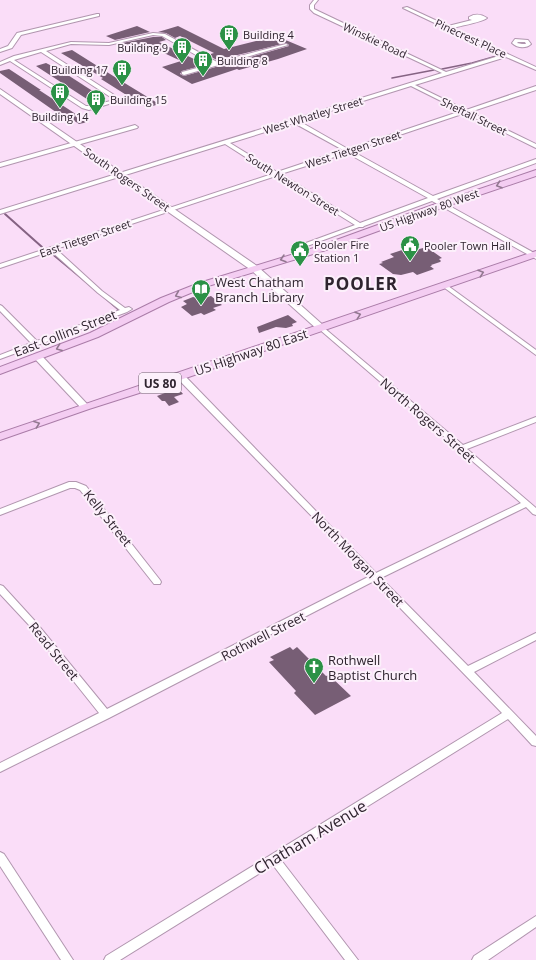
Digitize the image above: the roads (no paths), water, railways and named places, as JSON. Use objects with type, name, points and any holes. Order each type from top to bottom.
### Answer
[{"type":"main road","name":"US Highway 80 West","points":[[254,268],[324,247],[536,173]]},
{"type":"main road","name":"US 80","points":[[321,328],[535,255]]},
{"type":"main road","points":[[0,371],[94,335],[165,300],[202,285],[254,268]]},
{"type":"main road","name":"US Highway 80 East","points":[[0,437],[321,328]]},
{"type":"street","name":"Winskie Road","points":[[316,0],[312,5],[312,9],[316,12],[447,74]]},
{"type":"street","name":"Pinecrest Place","points":[[405,8],[536,69]]},
{"type":"street","points":[[0,50],[10,47],[19,34],[98,15]]},
{"type":"street","points":[[448,28],[475,20]]},
{"type":"street","points":[[0,64],[71,44],[109,44],[158,34],[163,35],[216,64]]},
{"type":"street","points":[[184,73],[286,44]]},
{"type":"street","points":[[510,46],[516,45]]},
{"type":"street","points":[[497,50],[503,48]]},
{"type":"street","points":[[11,60],[84,107],[89,108],[119,100],[43,51]]},
{"type":"street","name":"West Whatley Street","points":[[0,212],[506,55]]},
{"type":"street","name":"Sheftall Street","points":[[412,85],[536,146]]},
{"type":"street","name":"West Tietgen Street","points":[[169,209],[536,88]]},
{"type":"street","name":"South Rogers Street","points":[[0,91],[254,268],[321,328]]},
{"type":"street","points":[[295,121],[535,255]]},
{"type":"street","points":[[0,165],[135,127]]},
{"type":"street","name":"South Newton Street","points":[[225,142],[361,226]]},
{"type":"street","points":[[297,248],[361,226],[536,161]]},
{"type":"street","name":"East Tietgen Street","points":[[0,266],[169,209]]},
{"type":"street","name":"East Collins Street","points":[[0,357],[127,310],[100,292],[52,248]]},
{"type":"street","points":[[444,285],[536,354]]},
{"type":"street","points":[[0,307],[36,344]]},
{"type":"street","name":"North Rogers Street","points":[[321,328],[536,512]]},
{"type":"street","points":[[38,357],[85,407]]},
{"type":"street","name":"North Morgan Street","points":[[180,376],[536,742]]},
{"type":"street","points":[[461,448],[536,419]]},
{"type":"street","name":"Kelly Street","points":[[0,512],[67,486],[80,486],[84,489],[157,582]]},
{"type":"street","name":"Rothwell Street","points":[[0,768],[526,504]]},
{"type":"street","name":"Read Street","points":[[0,588],[42,636],[106,715]]},
{"type":"street","points":[[467,670],[536,636]]},
{"type":"street","name":"Chatham Avenue","points":[[110,960],[509,714]]},
{"type":"street","points":[[0,857],[67,960]]},
{"type":"street","points":[[274,859],[352,960]]},
{"type":"street","points":[[478,960],[536,921]]},
{"type":"waterway","points":[[442,69],[472,63],[500,55],[487,49]]},
{"type":"waterway","points":[[392,78],[434,70]]},
{"type":"waterway","points":[[5,214],[42,247]]},
{"type":"waterway","points":[[50,252],[91,286]]},
{"type":"waterway","points":[[104,297],[119,310]]},
{"type":"place","name":"Building 4","points":[[229,51]]},
{"type":"place","name":"Building 9","points":[[182,64]]},
{"type":"place","name":"Building 8","points":[[203,77]]},
{"type":"place","name":"Building 17","points":[[122,86]]},
{"type":"place","name":"Building 14","points":[[60,109]]},
{"type":"place","name":"Building 15","points":[[96,116]]},
{"type":"place","name":"Pooler Town Hall","points":[[410,262]]},
{"type":"place","name":"Pooler Fire Station 1","points":[[300,267]]},
{"type":"place","name":"West Chatham Branch Library","points":[[201,306]]},
{"type":"place","name":"Rothwell Baptist Church","points":[[314,684]]},
{"type":"district","name":"POOLER","points":[[361,283]]}]
